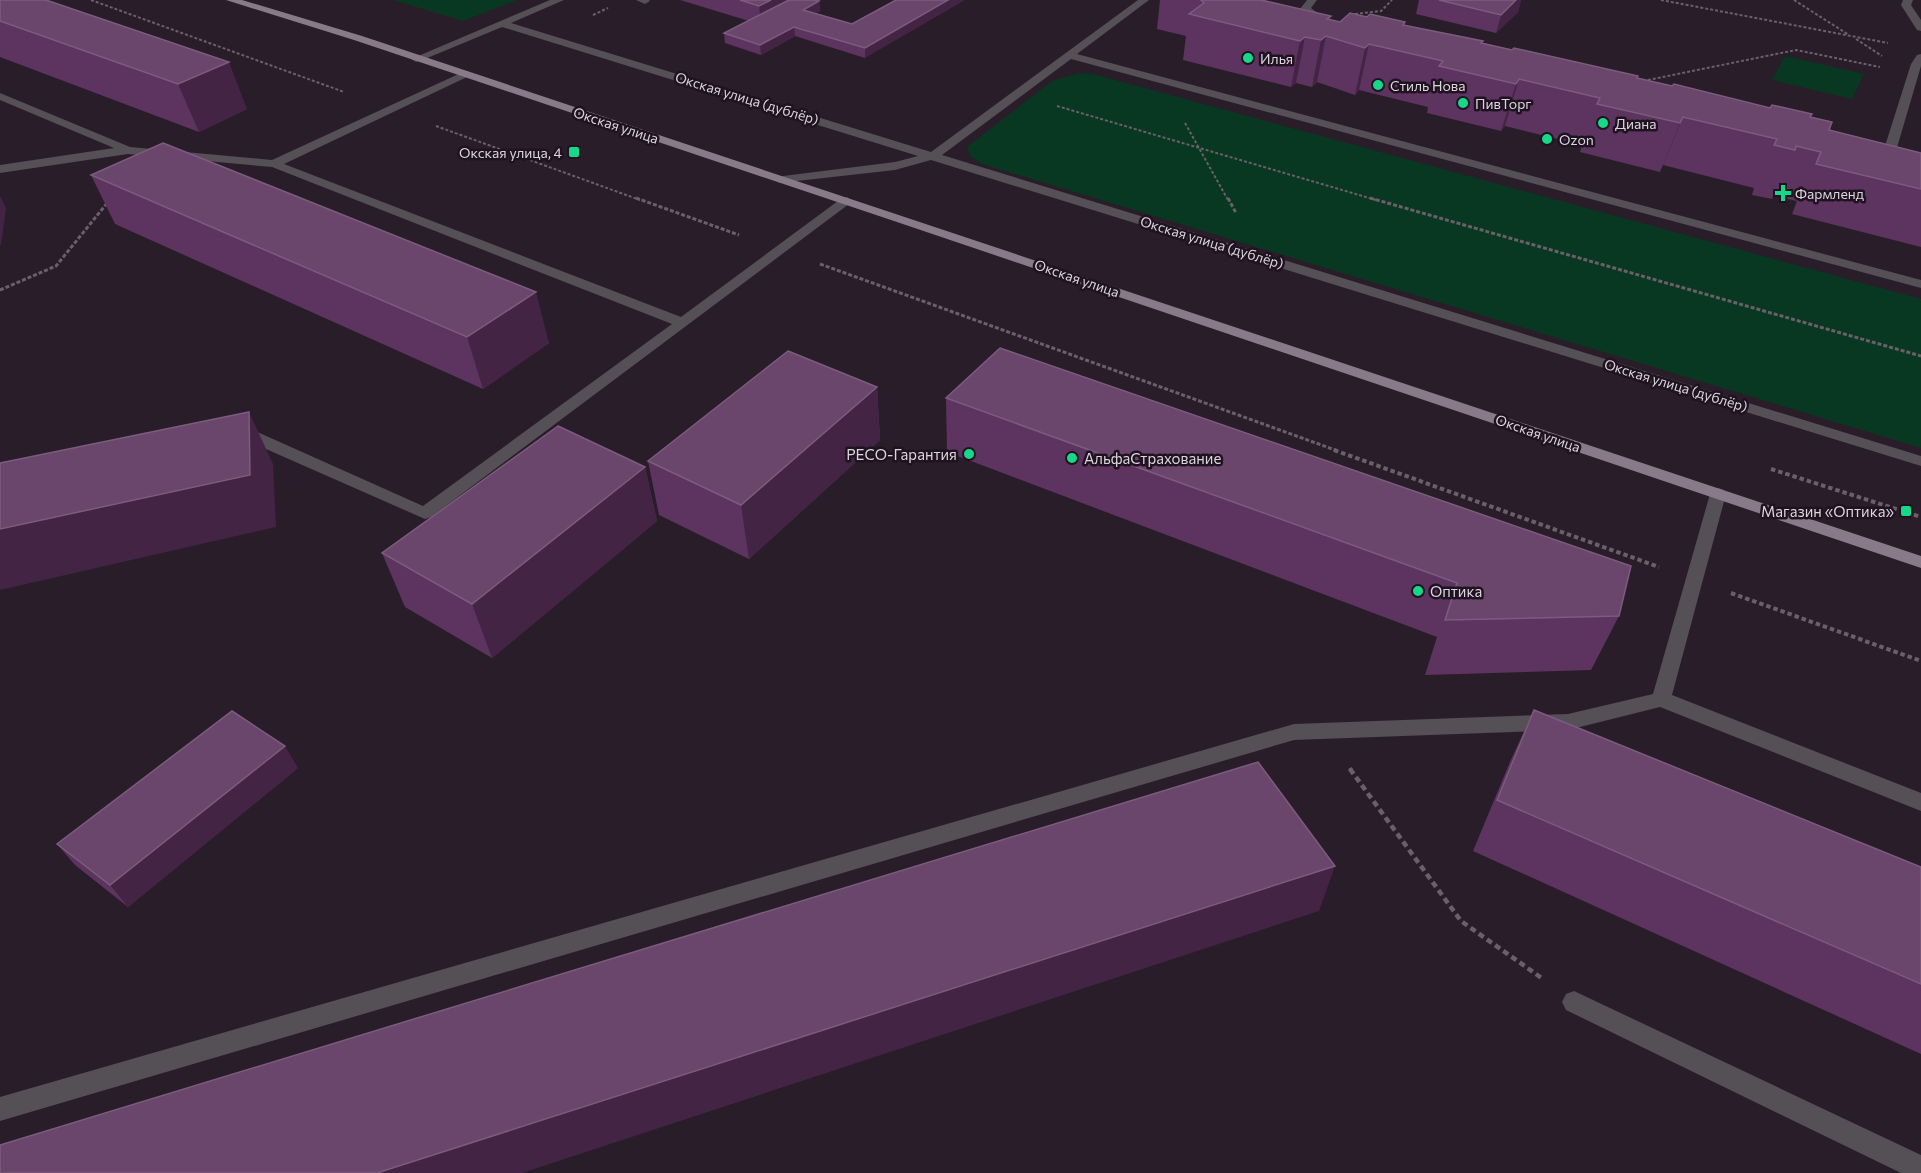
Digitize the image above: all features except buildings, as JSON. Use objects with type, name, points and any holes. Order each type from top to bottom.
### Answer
[{"type":"main road","name":"Окская улица","points":[[231,0],[358,38],[462,75],[847,201],[1921,562]]},
{"type":"street","points":[[416,59],[559,0]]},
{"type":"street","points":[[783,180],[895,166],[933,156],[1144,0]]},
{"type":"street","points":[[1312,0],[1305,9],[1324,24],[1335,27]]},
{"type":"street","points":[[1908,0],[1906,5],[1921,28]]},
{"type":"street","name":"Окская улица (дублёр)","points":[[502,24],[1921,461]]},
{"type":"street","points":[[1067,55],[1921,284]]},
{"type":"street","points":[[1867,146],[1890,151],[1921,57]]},
{"type":"street","points":[[274,164],[462,75]]},
{"type":"street","points":[[0,96],[128,150]]},
{"type":"street","points":[[0,169],[128,150],[274,164],[683,323]]},
{"type":"street","points":[[226,433],[238,430],[425,513],[847,201]]},
{"type":"street","points":[[1661,699],[1718,494]]},
{"type":"street","points":[[0,1109],[1294,732],[1568,722],[1661,699],[1921,802]]},
{"type":"street","points":[[1574,1002],[1921,1168]]},
{"type":"path","points":[[91,0],[286,69],[388,110],[1921,661]]},
{"type":"path","points":[[1661,0],[1898,45]]},
{"type":"path","points":[[1794,0],[1885,58],[1882,67]]},
{"type":"path","points":[[1639,82],[1796,50],[1914,73]]},
{"type":"path","points":[[1160,81],[1262,257]]},
{"type":"path","points":[[1015,94],[1636,276],[1921,356]]},
{"type":"path","points":[[0,290],[56,266],[99,212],[158,152]]},
{"type":"path","points":[[1771,469],[1921,517]]},
{"type":"path","points":[[1323,731],[1461,921],[1574,1002]]},
{"type":"green space","points":[[393,0],[517,0],[463,21]]},
{"type":"green space","points":[[1785,56],[1864,74],[1852,99],[1772,80]]},
{"type":"green space","points":[[1080,73],[1093,74],[1921,299],[1921,448],[982,164],[970,156],[967,147],[1052,81]]},
{"type":"place","name":"Илья","points":[[1248,58]]},
{"type":"place","name":"Стиль Нова","points":[[1378,85]]},
{"type":"place","name":"ПивТорг","points":[[1463,103]]},
{"type":"place","name":"Диана","points":[[1603,123]]},
{"type":"place","name":"Ozon","points":[[1547,139]]},
{"type":"place","name":"Окская улица, 4","points":[[574,152]]},
{"type":"place","name":"Фармленд","points":[[1783,193]]},
{"type":"place","name":"РЕСО-Гарантия","points":[[969,454]]},
{"type":"place","name":"АльфаСтрахование","points":[[1072,458]]},
{"type":"place","name":"Магазин «Оптика»","points":[[1906,511]]},
{"type":"place","name":"Оптика","points":[[1418,591]]}]
